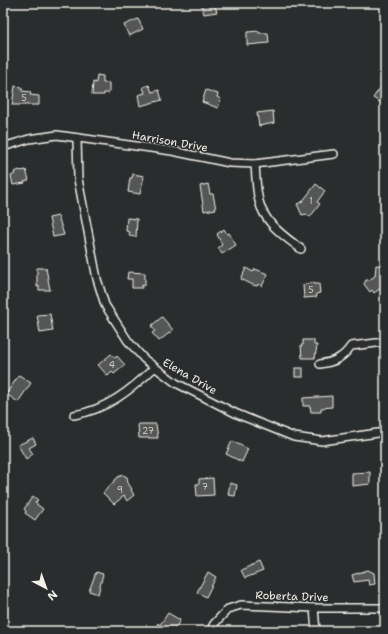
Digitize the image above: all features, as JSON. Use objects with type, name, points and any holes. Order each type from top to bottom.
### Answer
[{"type":"street","name":"Harrison Drive","points":[[3,147],[29,139],[57,135],[172,151],[230,163],[255,164],[334,154]]},
{"type":"street","name":"Elena Drive","points":[[77,138],[78,179],[97,278],[105,305],[128,341],[154,368],[176,383],[237,414],[294,437],[322,441],[385,432]]},
{"type":"street","points":[[255,164],[259,201],[266,217],[273,227],[301,248]]},
{"type":"street","points":[[320,364],[333,362],[346,355],[351,346],[385,342]]},
{"type":"street","points":[[74,416],[88,413],[109,403],[135,386],[154,368]]},
{"type":"street","name":"Roberta Drive","points":[[210,631],[214,624],[228,609],[241,605],[314,608],[385,608]]},
{"type":"street","points":[[314,608],[316,631]]},
{"type":"building","points":[[201,3],[214,3],[217,12],[204,14]]},
{"type":"building","points":[[138,19],[143,29],[129,36],[124,25]]},
{"type":"building","points":[[259,31],[259,33],[268,33],[269,43],[247,45],[247,32]]},
{"type":"building","points":[[97,75],[103,76],[103,83],[109,83],[109,93],[104,93],[104,95],[92,95],[93,82],[96,83]]},
{"type":"building","points":[[149,85],[152,92],[159,90],[162,100],[140,106],[138,95],[145,93],[143,87]]},
{"type":"building","points":[[15,86],[22,87],[22,91],[31,92],[30,95],[39,96],[39,105],[12,105]]},
{"type":"building","points":[[380,88],[385,91],[385,105],[373,98]]},
{"type":"building","points":[[206,90],[218,94],[217,97],[221,99],[218,108],[202,102]]},
{"type":"building","points":[[273,111],[274,123],[259,126],[257,113]]},
{"type":"building","points":[[26,170],[29,180],[24,182],[25,183],[13,185],[11,176],[15,174],[14,172]]},
{"type":"building","points":[[133,174],[144,176],[140,194],[128,192],[130,178],[132,178]]},
{"type":"building","points":[[208,184],[210,194],[213,194],[216,209],[204,211],[200,186]]},
{"type":"building","points":[[316,184],[325,191],[317,202],[320,204],[310,217],[306,214],[302,215],[297,204],[302,202]]},
{"type":"building","points":[[58,216],[64,235],[53,237],[49,218]]},
{"type":"building","points":[[127,218],[137,219],[136,237],[129,236],[130,232],[126,231]]},
{"type":"building","points":[[224,229],[227,234],[229,233],[236,245],[222,254],[218,248],[222,245],[217,234]]},
{"type":"building","points":[[376,265],[385,266],[385,285],[374,293],[372,290],[370,292],[364,284],[366,280],[369,280],[375,276]]},
{"type":"building","points":[[37,268],[46,268],[50,290],[39,290],[39,286],[37,287]]},
{"type":"building","points":[[246,268],[253,272],[255,269],[268,274],[262,286],[258,284],[257,286],[253,285],[241,279]]},
{"type":"building","points":[[128,272],[145,273],[145,286],[142,285],[142,288],[132,288],[132,279],[127,279]]},
{"type":"building","points":[[314,282],[314,284],[319,284],[320,293],[316,294],[317,297],[304,298],[303,285]]},
{"type":"building","points":[[50,314],[53,331],[40,333],[37,315]]},
{"type":"building","points":[[162,317],[173,330],[159,341],[152,333],[155,331],[151,326]]},
{"type":"building","points":[[303,340],[314,340],[314,345],[317,345],[315,358],[302,358],[301,345],[303,345]]},
{"type":"building","points":[[111,354],[115,358],[117,356],[125,365],[114,374],[112,372],[108,376],[98,365]]},
{"type":"building","points":[[295,368],[303,368],[303,377],[295,377]]},
{"type":"building","points":[[19,375],[31,383],[18,402],[6,394]]},
{"type":"building","points":[[332,396],[332,407],[321,408],[321,412],[311,412],[310,406],[303,406],[303,398]]},
{"type":"building","points":[[138,424],[156,424],[158,438],[139,438]]},
{"type":"building","points":[[33,438],[36,444],[29,448],[33,454],[26,459],[18,445]]},
{"type":"building","points":[[232,441],[248,449],[242,462],[226,454]]},
{"type":"building","points":[[370,472],[370,484],[352,486],[352,473]]},
{"type":"building","points":[[123,475],[127,477],[128,483],[134,495],[127,501],[124,496],[114,504],[103,493],[118,477]]},
{"type":"building","points":[[213,478],[214,495],[197,496],[196,484],[199,484],[199,479]]},
{"type":"building","points":[[230,483],[237,485],[235,496],[228,495]]},
{"type":"building","points":[[33,496],[38,500],[35,503],[43,509],[35,520],[25,513],[26,511],[24,509]]},
{"type":"building","points":[[259,562],[263,571],[245,578],[241,570]]},
{"type":"building","points":[[368,570],[374,573],[375,584],[369,585],[368,580],[354,582],[352,575]]},
{"type":"building","points":[[96,572],[103,574],[98,594],[89,591]]},
{"type":"building","points":[[208,572],[216,577],[206,597],[197,592]]},
{"type":"building","points":[[168,613],[180,620],[175,629],[174,628],[172,631],[157,631],[155,629],[158,623],[160,625]]}]
